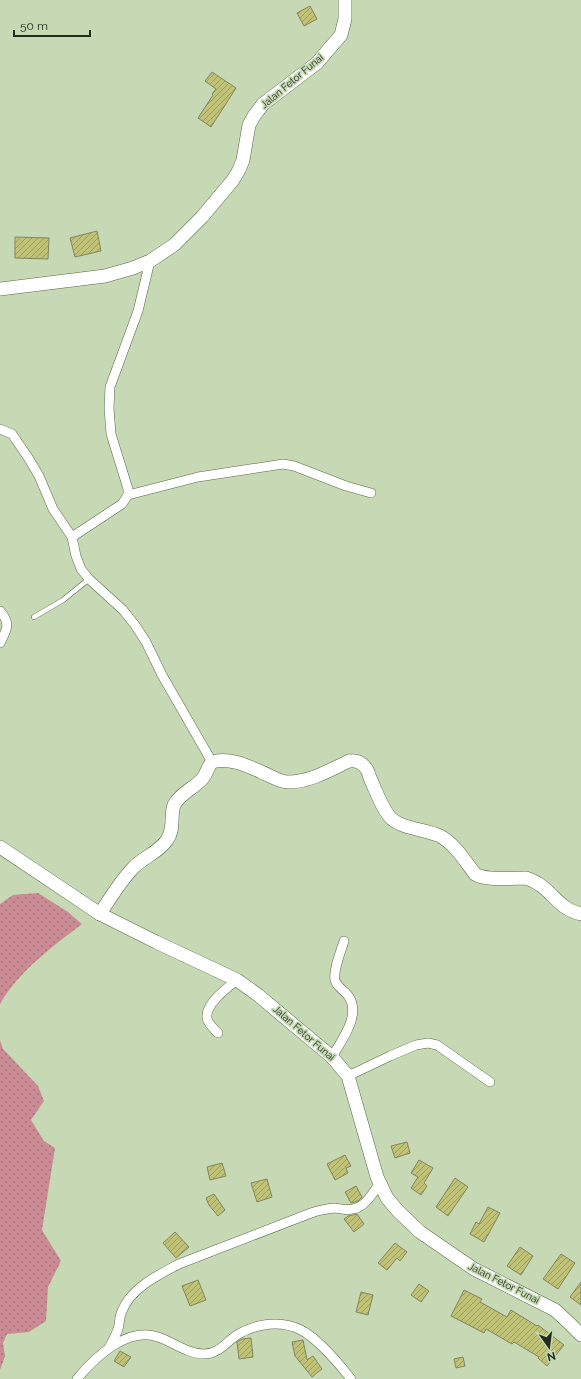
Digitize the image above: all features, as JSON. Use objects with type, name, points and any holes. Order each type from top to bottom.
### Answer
[{"type":"street","name":"Jalan Fetor Funai","points":[[0,290],[105,276],[133,268],[150,261],[174,245],[189,231],[233,180],[243,160],[249,125],[263,104],[317,63],[341,35],[345,19],[345,0]]},
{"type":"street","points":[[72,538],[122,504],[128,495],[128,489],[111,434],[109,408],[110,387],[138,311],[150,261]]},
{"type":"street","points":[[2,431],[12,434],[24,450],[39,476],[53,509],[72,538],[81,569],[89,579],[123,610],[146,642],[162,675],[212,762]]},
{"type":"street","points":[[128,495],[198,477],[283,464],[294,466],[346,486],[371,493]]},
{"type":"street","points":[[0,611],[6,620],[7,626],[6,632],[0,643]]},
{"type":"street","points":[[212,762],[223,760],[248,766],[280,781],[287,782],[308,779],[349,761],[361,763],[366,767],[381,801],[392,820],[431,832],[446,840],[479,877],[526,878],[546,888],[568,910],[581,914]]},
{"type":"street","points":[[100,914],[114,892],[133,868],[167,840],[171,832],[175,804],[182,795],[203,778],[212,762]]},
{"type":"street","name":"Jalan Fetor Funai","points":[[0,848],[100,914],[237,980],[258,995],[332,1057],[348,1076],[380,1183],[387,1198],[398,1212],[420,1232],[474,1269],[555,1310],[581,1335]]},
{"type":"street","points":[[332,1057],[348,1028],[352,1013],[352,1003],[349,997],[339,987],[335,980],[335,974],[344,941]]},
{"type":"street","points":[[218,1033],[208,1023],[208,1008],[237,980]]},
{"type":"street","points":[[348,1076],[416,1045],[428,1043],[437,1046],[490,1082]]},
{"type":"street","points":[[109,1348],[119,1328],[122,1309],[129,1299],[152,1279],[163,1272],[179,1264],[312,1213],[335,1208],[354,1209],[369,1198],[380,1183]]},
{"type":"street","points":[[77,1379],[109,1348],[132,1336],[144,1334],[158,1337],[187,1350],[203,1354],[221,1349],[236,1336],[245,1331],[255,1327],[273,1324],[301,1330],[314,1340],[351,1379]]},
{"type":"lane","points":[[34,617],[63,600],[89,579]]},
{"type":"shaded area","points":[[38,893],[68,912],[82,924],[26,970],[0,1004],[0,904],[13,895]]},
{"type":"shaded area","points":[[0,1040],[3,1049],[38,1086],[44,1101],[31,1120],[44,1141],[55,1148],[42,1230],[61,1261],[48,1287],[46,1321],[29,1332],[7,1334],[3,1343],[5,1356],[0,1370]]},
{"type":"building","points":[[310,6],[317,19],[304,26],[297,13]]},
{"type":"building","points":[[212,72],[236,88],[211,127],[198,118],[216,89],[205,81]]},
{"type":"building","points":[[97,231],[101,251],[75,257],[70,238]]},
{"type":"building","points":[[15,237],[49,238],[48,259],[15,258]]},
{"type":"building","points":[[407,1142],[410,1153],[395,1158],[391,1146]]},
{"type":"building","points":[[345,1155],[351,1166],[346,1168],[348,1173],[335,1180],[327,1164]]},
{"type":"building","points":[[419,1160],[433,1168],[424,1183],[427,1186],[421,1195],[411,1188],[418,1177],[411,1173]]},
{"type":"building","points":[[222,1163],[226,1176],[210,1180],[207,1167]]},
{"type":"building","points":[[455,1178],[468,1187],[448,1216],[436,1207]]},
{"type":"building","points":[[267,1179],[272,1197],[257,1202],[251,1183]]},
{"type":"building","points":[[356,1186],[362,1197],[358,1201],[351,1203],[345,1192]]},
{"type":"building","points":[[214,1194],[225,1210],[218,1216],[209,1205],[206,1198]]},
{"type":"building","points":[[488,1207],[500,1213],[484,1242],[470,1234],[476,1222],[479,1224]]},
{"type":"building","points":[[357,1214],[364,1224],[354,1232],[344,1219],[348,1216]]},
{"type":"building","points":[[175,1232],[189,1247],[176,1258],[163,1243]]},
{"type":"building","points":[[395,1243],[407,1252],[400,1261],[397,1258],[387,1270],[378,1263]]},
{"type":"building","points":[[520,1247],[533,1256],[521,1275],[507,1266]]},
{"type":"building","points":[[561,1254],[575,1263],[558,1289],[543,1279]]},
{"type":"building","points":[[198,1280],[206,1300],[190,1306],[182,1286]]},
{"type":"building","points":[[581,1282],[581,1305],[570,1297]]},
{"type":"building","points":[[419,1284],[429,1291],[421,1302],[411,1295]]},
{"type":"building","points":[[464,1290],[482,1299],[480,1302],[507,1317],[511,1310],[537,1326],[538,1325],[564,1345],[547,1366],[538,1358],[539,1357],[514,1342],[512,1344],[486,1329],[484,1333],[451,1316]]},
{"type":"building","points":[[361,1292],[373,1295],[368,1315],[356,1312]]},
{"type":"building","points":[[251,1338],[253,1357],[239,1359],[237,1342],[242,1339]]},
{"type":"building","points":[[303,1340],[307,1360],[313,1356],[322,1369],[312,1377],[295,1356],[292,1342]]},
{"type":"building","points":[[120,1351],[131,1357],[124,1367],[114,1361]]},
{"type":"building","points":[[463,1357],[465,1366],[456,1368],[454,1359]]}]
